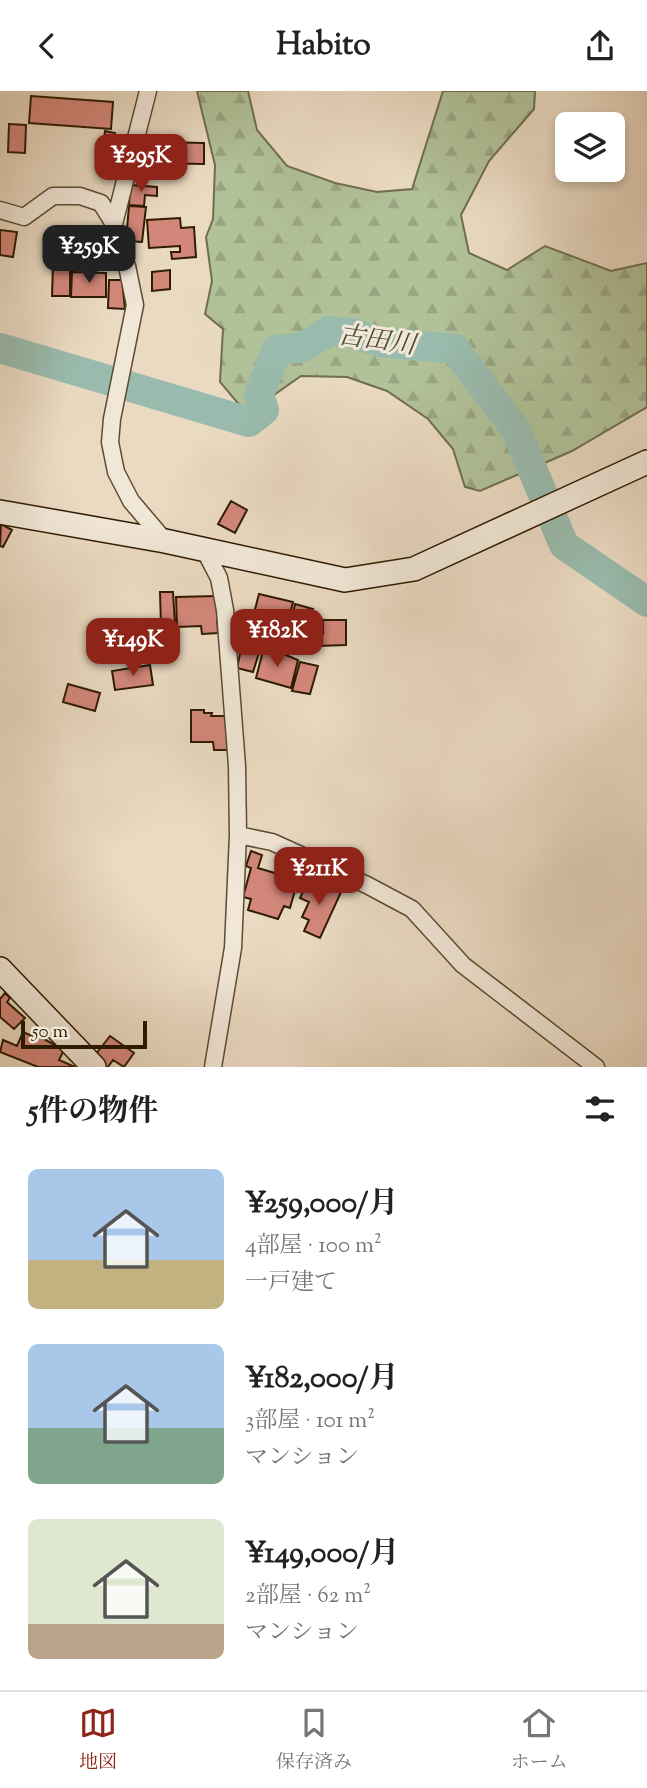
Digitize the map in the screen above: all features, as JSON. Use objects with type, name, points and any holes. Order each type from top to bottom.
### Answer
[{"type":"street","points":[[148,91],[114,223],[115,245],[127,266],[135,305],[110,442],[116,472],[131,501],[165,541]]},
{"type":"street","points":[[0,210],[24,217],[53,196],[80,196],[100,203],[114,223]]},
{"type":"street","points":[[0,512],[165,541],[206,553],[345,580],[414,569],[647,462]]},
{"type":"street","points":[[206,553],[219,578],[225,610],[237,766],[238,835],[233,948],[213,1067]]},
{"type":"street","points":[[238,835],[272,842],[367,885],[412,909],[463,965],[596,1067]]},
{"type":"street","points":[[0,969],[94,1067]]},
{"type":"green space","points":[[197,91],[248,91],[257,130],[287,166],[335,183],[377,192],[412,189],[443,91],[535,91],[534,109],[489,161],[461,215],[469,253],[507,270],[545,246],[611,271],[647,263],[647,407],[572,451],[480,491],[465,487],[453,449],[428,419],[387,391],[347,377],[301,376],[247,414],[220,382],[223,329],[205,314],[212,281],[206,237],[213,219],[215,165]]},
{"type":"building","points":[[31,96],[113,102],[111,129],[29,123]]},
{"type":"building","points":[[9,124],[26,125],[25,153],[8,152]]},
{"type":"building","points":[[105,131],[115,133],[113,151],[103,149]]},
{"type":"building","points":[[159,142],[204,143],[204,164],[151,163],[152,148],[159,149]]},
{"type":"building","points":[[130,185],[157,187],[157,196],[145,195],[144,206],[129,205]]},
{"type":"building","points":[[129,206],[146,207],[142,242],[126,241]]},
{"type":"building","points":[[180,218],[181,228],[194,227],[196,257],[172,259],[171,252],[180,252],[180,246],[149,248],[147,220]]},
{"type":"building","points":[[0,230],[17,232],[13,257],[0,255]]},
{"type":"building","points":[[53,263],[70,263],[70,296],[52,296]]},
{"type":"building","points":[[170,270],[170,289],[152,291],[152,272]]},
{"type":"building","points":[[72,272],[106,273],[106,297],[71,297]]},
{"type":"building","points":[[109,280],[122,280],[125,309],[108,308]]},
{"type":"building","points":[[231,501],[247,510],[235,533],[218,524]]},
{"type":"building","points":[[1,524],[12,530],[3,547],[0,546]]},
{"type":"building","points":[[160,592],[173,592],[175,625],[161,625]]},
{"type":"building","points":[[259,594],[293,602],[286,630],[252,621]]},
{"type":"building","points":[[216,596],[218,633],[202,634],[201,626],[177,627],[176,597]]},
{"type":"building","points":[[295,604],[313,609],[310,625],[307,624],[305,632],[299,631],[298,638],[283,635],[284,630],[289,631]]},
{"type":"building","points":[[323,620],[346,620],[346,645],[318,646],[318,634],[323,634]]},
{"type":"building","points":[[244,635],[263,640],[253,672],[237,668]]},
{"type":"building","points":[[274,650],[298,660],[291,688],[256,678],[263,651],[273,654]]},
{"type":"building","points":[[300,662],[318,666],[310,694],[292,691]]},
{"type":"building","points":[[150,665],[153,685],[115,690],[112,671]]},
{"type":"building","points":[[68,684],[100,693],[95,711],[63,702]]},
{"type":"building","points":[[191,710],[204,710],[204,713],[212,713],[211,716],[228,716],[228,750],[214,750],[213,742],[191,742]]},
{"type":"building","points":[[251,851],[262,855],[258,868],[298,880],[290,908],[284,906],[278,919],[248,910],[251,899],[243,897],[251,868],[246,866]]},
{"type":"building","points":[[308,881],[323,888],[329,884],[342,890],[320,938],[304,931],[309,920],[302,917],[309,902],[300,898]]},
{"type":"building","points":[[5,993],[10,998],[7,1002],[25,1018],[14,1029],[0,1017],[0,999]]},
{"type":"building","points":[[23,1032],[32,1036],[33,1033],[64,1050],[59,1060],[75,1067],[38,1067],[0,1052],[3,1040],[17,1046]]},
{"type":"building","points":[[110,1036],[134,1053],[124,1067],[113,1060],[108,1067],[103,1067],[92,1059]]},
{"type":"waterway","name":"古田川","points":[[0,348],[249,422],[264,410],[259,394],[277,350],[303,347],[329,331],[352,333],[379,342],[455,349],[516,430],[564,545],[647,602]]}]
